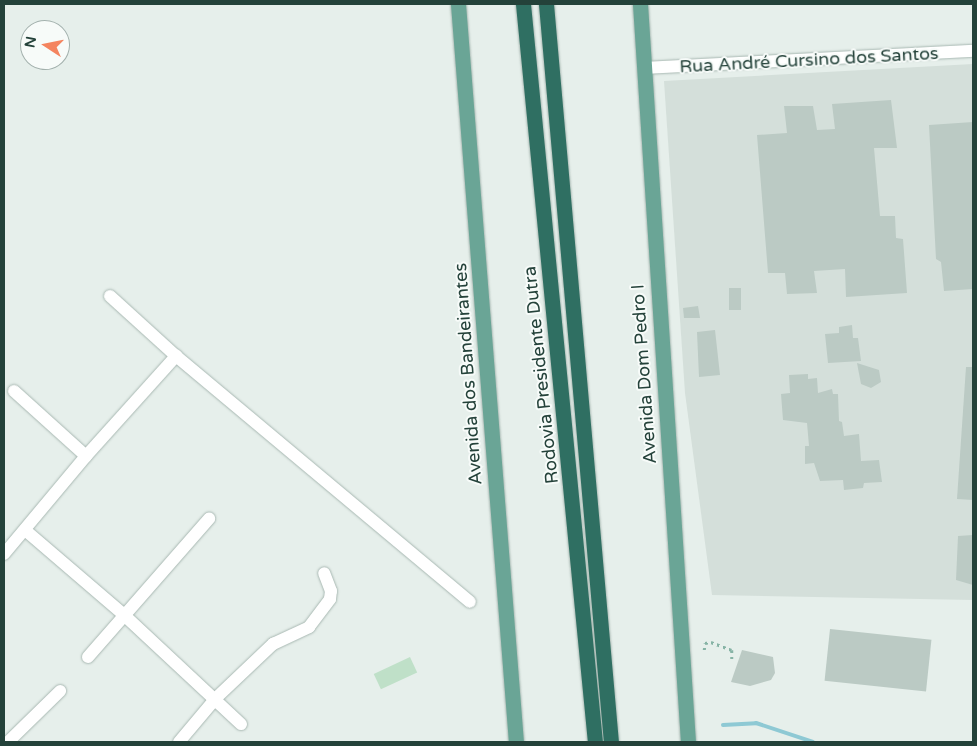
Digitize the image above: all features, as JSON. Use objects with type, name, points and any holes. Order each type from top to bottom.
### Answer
[{"type":"highway","name":"Rodovia Presidente Dutra","points":[[523,4],[594,742]]},
{"type":"highway","name":"Rodovia Presidente Dutra","points":[[546,4],[611,742]]},
{"type":"main road","name":"Avenida dos Bandeirantes","points":[[458,4],[516,742]]},
{"type":"main road","name":"Avenida Dom Pedro I","points":[[640,4],[688,742]]},
{"type":"street","name":"Rua André Cursino dos Santos","points":[[645,68],[973,51]]},
{"type":"street","points":[[110,296],[176,356],[470,602]]},
{"type":"street","points":[[4,554],[86,456],[176,356]]},
{"type":"street","points":[[14,391],[86,456]]},
{"type":"street","points":[[88,657],[210,519]]},
{"type":"street","points":[[25,530],[124,615],[216,698],[241,724]]},
{"type":"street","points":[[179,742],[216,698],[273,644],[309,627],[330,598],[331,591],[324,573]]},
{"type":"street","points":[[8,742],[60,692]]},
{"type":"path","points":[[704,650],[705,643],[711,642],[732,650],[732,659]]},
{"type":"shaded area","points":[[973,64],[973,600],[712,595],[685,393],[664,81]]},
{"type":"green space","points":[[410,657],[417,672],[381,689],[374,674]]},
{"type":"building","points":[[891,100],[897,148],[874,148],[880,216],[895,216],[896,238],[903,239],[907,293],[846,297],[845,269],[814,271],[817,293],[787,294],[785,273],[768,273],[757,135],[787,133],[784,106],[813,106],[817,130],[835,129],[832,104]]},
{"type":"building","points":[[973,122],[973,289],[944,291],[941,262],[936,259],[929,125]]},
{"type":"building","points":[[729,288],[741,288],[741,310],[729,310]]},
{"type":"building","points":[[698,306],[700,318],[684,318],[683,308]]},
{"type":"building","points":[[852,325],[853,338],[858,338],[861,361],[828,363],[825,334],[839,333],[839,327]]},
{"type":"building","points":[[715,330],[720,375],[699,377],[697,332]]},
{"type":"building","points":[[857,363],[879,370],[881,382],[871,388],[861,384]]},
{"type":"building","points":[[966,367],[973,367],[973,500],[957,499]]},
{"type":"building","points":[[808,374],[808,379],[817,378],[818,393],[832,389],[833,394],[838,394],[839,421],[842,422],[844,436],[859,434],[861,461],[879,460],[882,482],[864,483],[863,488],[844,490],[843,480],[820,481],[814,463],[805,464],[805,446],[809,446],[807,423],[783,420],[781,394],[790,393],[789,375]]},
{"type":"building","points":[[973,535],[973,585],[956,580],[958,536]]},
{"type":"building","points":[[830,629],[931,640],[926,691],[825,681]]},
{"type":"building","points":[[742,650],[773,657],[775,673],[771,680],[750,686],[731,682]]},
{"type":"waterway","points":[[723,725],[756,723],[813,742]]}]
